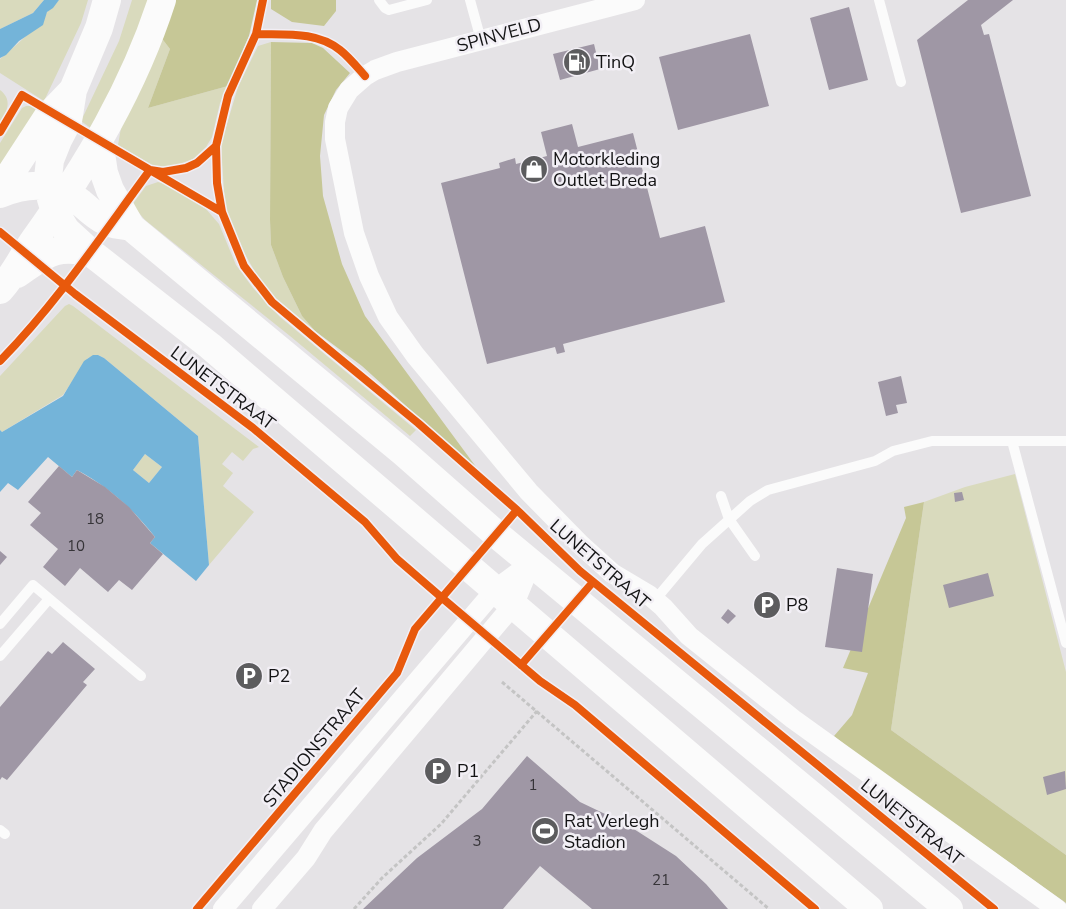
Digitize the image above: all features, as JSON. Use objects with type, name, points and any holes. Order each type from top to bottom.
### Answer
[{"type":"main road","points":[[57,197],[50,160],[68,122],[73,90],[99,28],[107,0]]},
{"type":"main road","points":[[6,284],[57,197],[100,140],[138,63],[162,0]]},
{"type":"main road","points":[[0,190],[48,116],[73,90]]},
{"type":"main road","points":[[100,140],[104,173],[110,190],[131,227],[404,453],[531,563],[949,909]]},
{"type":"main road","points":[[0,194],[27,187],[57,197],[104,221],[131,227]]},
{"type":"main road","name":"LUNETSTRAAT","points":[[57,197],[66,230],[90,252],[210,346],[869,909]]},
{"type":"main road","points":[[6,284],[51,252],[72,249],[90,252]]},
{"type":"street","name":"SPINVELD","points":[[365,76],[397,62],[635,0]]},
{"type":"street","name":"LUNETSTRAAT","points":[[365,76],[349,90],[338,108],[335,122],[335,139],[354,233],[369,276],[388,317],[421,362],[529,492],[581,545],[612,573],[655,600],[689,636],[793,719],[1057,909]]},
{"type":"street","name":"STADIONSTRAAT","points":[[262,909],[306,858],[323,831],[531,563]]},
{"type":"street","name":"STADIONSTRAAT","points":[[223,909],[261,864],[504,597]]},
{"type":"street","points":[[261,864],[284,884]]},
{"type":"lane","points":[[379,0],[389,10],[427,0]]},
{"type":"lane","points":[[470,0],[481,40]]},
{"type":"lane","points":[[879,0],[901,82]]},
{"type":"lane","points":[[655,600],[696,551],[729,518],[750,501],[768,490],[875,461],[894,451],[932,441],[1066,441]]},
{"type":"lane","points":[[1012,441],[1066,643]]},
{"type":"lane","points":[[721,496],[729,518],[756,556]]},
{"type":"lane","points":[[0,624],[33,585],[141,676]]},
{"type":"lane","points":[[0,656],[49,599]]},
{"type":"path","points":[[502,682],[769,909]]},
{"type":"path","points":[[354,909],[382,878],[441,824],[537,711]]},
{"type":"green space","points":[[0,0],[44,0],[33,13],[0,29]]},
{"type":"green space","points":[[59,0],[88,0],[81,23],[44,101],[0,73],[0,59],[42,20]]},
{"type":"green space","points":[[132,0],[149,0],[118,80],[92,129],[81,121],[119,41]]},
{"type":"green space","points":[[176,0],[257,0],[249,36],[228,86],[148,108],[170,49],[160,36]]},
{"type":"green space","points":[[271,0],[336,0],[336,11],[324,26],[292,22],[271,9]]},
{"type":"green space","points":[[160,36],[170,49],[148,108],[228,86],[220,103],[212,137],[206,147],[193,159],[174,166],[157,168],[118,145],[122,122]]},
{"type":"green space","points":[[271,42],[271,245],[283,277],[302,316],[315,331],[276,299],[260,281],[241,247],[225,208],[221,144],[238,87],[258,46]]},
{"type":"green space","points":[[271,42],[312,43],[323,48],[350,73],[336,90],[324,115],[320,156],[323,196],[342,264],[365,316],[482,475],[362,366],[315,331],[302,316],[283,277],[271,245]]},
{"type":"green space","points":[[0,90],[8,102],[8,106],[0,123]]},
{"type":"green space","points":[[26,106],[39,110],[0,170],[0,143],[22,108]]},
{"type":"green space","points":[[158,182],[165,184],[206,209],[219,224],[236,265],[253,288],[280,317],[416,430],[410,436],[290,336],[145,220],[132,205],[146,186]]},
{"type":"green space","points":[[69,304],[259,447],[253,449],[243,461],[232,452],[222,464],[233,473],[223,486],[254,512],[209,565],[198,436],[104,358],[98,355],[88,358],[63,395],[2,432],[0,430],[0,376],[65,306]]},
{"type":"green space","points":[[145,454],[162,467],[149,483],[133,470]]},
{"type":"green space","points":[[1015,474],[1066,672],[1066,855],[891,730],[924,502],[965,487]]},
{"type":"green space","points":[[924,502],[891,730],[1066,855],[1066,903],[834,736],[852,715],[868,673],[843,668],[906,518],[904,507]]},
{"type":"water","points":[[44,0],[59,0],[47,12],[43,25],[19,41],[6,55],[0,58],[0,29],[33,13]]},
{"type":"water","points":[[93,355],[104,358],[198,436],[209,565],[196,581],[150,543],[155,537],[129,508],[110,491],[77,470],[72,477],[48,457],[18,490],[8,483],[0,492],[0,430],[2,432],[63,396],[84,361]],"holes":[[[145,454],[162,467],[149,483],[133,470]]]},
{"type":"building","points":[[968,0],[1013,0],[981,25],[984,35],[989,34],[1031,196],[961,213],[917,40]]},
{"type":"building","points":[[849,7],[868,80],[829,90],[810,18]]},
{"type":"building","points":[[750,34],[769,106],[678,130],[659,57]]},
{"type":"building","points":[[594,44],[600,69],[560,80],[553,54]]},
{"type":"building","points":[[572,124],[578,147],[633,133],[660,238],[705,226],[725,302],[563,344],[565,352],[557,354],[555,347],[487,364],[441,183],[500,168],[499,163],[515,158],[516,164],[547,156],[541,132]]},
{"type":"building","points":[[901,376],[907,403],[896,405],[898,413],[886,416],[878,382]]},
{"type":"building","points":[[59,466],[72,477],[77,470],[105,487],[129,507],[155,537],[150,543],[163,554],[132,590],[119,580],[108,592],[80,568],[65,586],[43,567],[58,549],[30,525],[41,513],[28,502]]},
{"type":"building","points":[[962,492],[964,500],[955,502],[954,493]]},
{"type":"building","points":[[0,551],[7,557],[0,565]]},
{"type":"building","points":[[837,568],[873,574],[862,652],[825,647]]},
{"type":"building","points":[[988,573],[994,596],[949,608],[943,585]]},
{"type":"building","points":[[728,609],[736,616],[728,624],[721,618]]},
{"type":"building","points":[[63,642],[95,669],[83,682],[87,685],[7,780],[2,777],[0,780],[0,707],[48,651],[52,654]]},
{"type":"building","name":"Rat Verlegh Stadion","points":[[527,756],[580,802],[626,824],[676,856],[706,884],[728,909],[592,909],[540,866],[503,909],[363,909],[417,858],[482,809]]},
{"type":"building","points":[[1065,771],[1066,789],[1047,795],[1043,777]]},
{"type":"cycle path","points":[[263,0],[256,34],[300,35],[321,40],[340,50],[365,76]]},
{"type":"cycle path","points":[[0,132],[22,95],[150,170],[163,172],[186,168],[197,163],[216,146],[228,96],[256,34]]},
{"type":"cycle path","points":[[216,146],[217,183],[222,212]]},
{"type":"cycle path","points":[[0,361],[60,292],[150,170],[222,212],[244,266],[272,302],[418,423],[517,510],[580,571],[994,909]]},
{"type":"cycle path","points":[[0,232],[75,294],[253,428],[365,522],[397,559],[441,597],[540,681],[575,705],[815,909]]},
{"type":"cycle path","points":[[197,909],[397,673],[415,629],[517,510]]},
{"type":"cycle path","points":[[521,665],[593,582]]},
{"type":"place","name":"TinQ","points":[[577,62]]},
{"type":"place","name":"Motorkleding Outlet Breda","points":[[534,169]]},
{"type":"place","name":"P8","points":[[767,605]]},
{"type":"place","name":"P2","points":[[249,676]]},
{"type":"place","name":"P1","points":[[438,771]]},
{"type":"place","name":"Rat Verlegh Stadion","points":[[545,831]]}]
